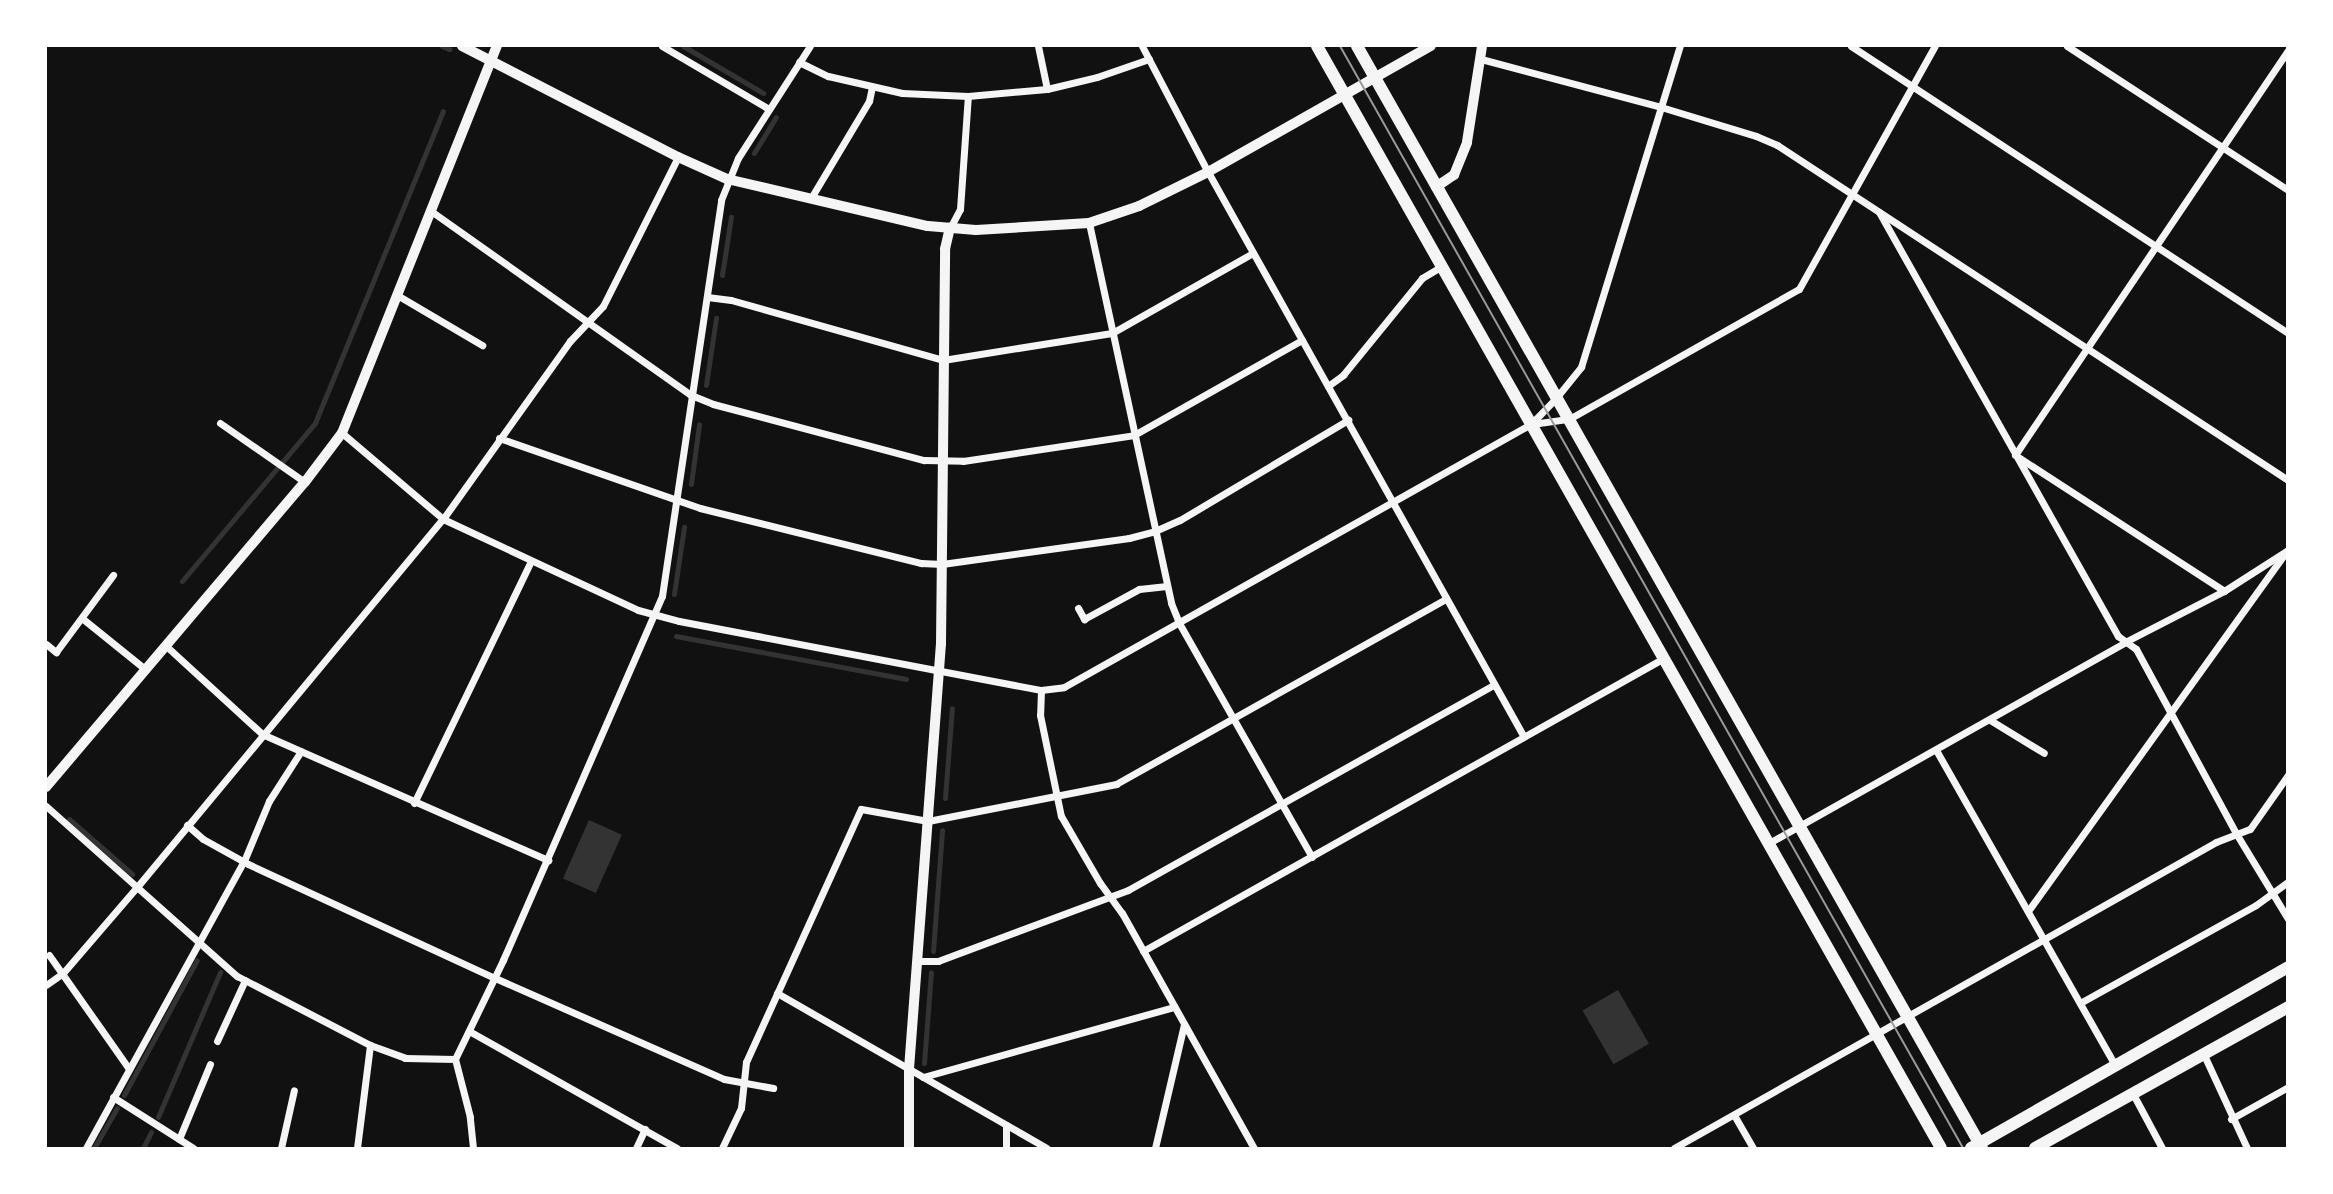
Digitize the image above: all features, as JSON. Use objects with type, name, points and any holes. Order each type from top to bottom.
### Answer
[{"type":"main road","points":[[1317,46],[1941,1149]]},
{"type":"main road","points":[[1357,46],[1908,1017],[1977,1147],[2287,967]]},
{"type":"main road","points":[[2035,1149],[2287,1007]]},
{"type":"street","points":[[462,46],[678,157],[727,178],[950,228],[976,230],[1089,223],[1139,206],[1208,172],[1431,46]]},
{"type":"street","points":[[46,787],[305,482],[342,433],[497,46]]},
{"type":"street","points":[[662,46],[769,109]]},
{"type":"street","points":[[473,1149],[470,1117],[455,1059],[495,978],[655,616],[662,596],[691,395],[727,178],[810,46]]},
{"type":"street","points":[[1038,46],[1047,89]]},
{"type":"street","points":[[1142,46],[1208,172],[1524,737]]},
{"type":"street","points":[[1436,187],[1454,175],[1467,142],[1482,46]]},
{"type":"street","points":[[342,433],[443,519],[655,616],[1041,690],[1065,687],[1531,424],[1556,398],[1581,367],[1680,46]]},
{"type":"street","points":[[1851,46],[2287,333]]},
{"type":"street","points":[[1531,424],[1569,419],[1799,289],[1935,46]]},
{"type":"street","points":[[2067,46],[2287,190]]},
{"type":"street","points":[[2015,455],[2287,50]]},
{"type":"street","points":[[799,62],[828,76],[873,87],[927,96],[968,96],[1047,89],[1097,77],[1149,59]]},
{"type":"street","points":[[1481,59],[1661,107],[1777,145],[2287,480]]},
{"type":"street","points":[[811,198],[869,101],[873,87]]},
{"type":"street","points":[[909,1149],[909,1069],[939,669],[945,249],[950,228],[960,209],[968,96]]},
{"type":"street","points":[[46,985],[63,973],[137,887],[443,519],[570,341],[604,306],[678,157]]},
{"type":"street","points":[[431,211],[588,325],[691,395],[924,460],[943,462],[1134,435],[1302,340]]},
{"type":"street","points":[[1878,211],[2118,636],[2136,649],[2237,835],[2274,892],[2287,919]]},
{"type":"street","points":[[1089,223],[1167,586],[1179,623],[1312,857]]},
{"type":"street","points":[[707,296],[731,300],[943,360],[1112,333],[1253,253]]},
{"type":"street","points":[[1328,386],[1343,375],[1422,278],[1442,266]]},
{"type":"street","points":[[397,295],[482,345]]},
{"type":"street","points":[[499,438],[677,501],[921,563],[942,564],[1129,538],[1156,531],[1180,520],[1348,420]]},
{"type":"street","points":[[220,423],[305,482]]},
{"type":"street","points":[[2015,455],[2224,591]]},
{"type":"street","points":[[1769,843],[2125,642],[2224,591],[2286,552]]},
{"type":"street","points":[[2028,911],[2286,552]]},
{"type":"street","points":[[414,803],[531,561]]},
{"type":"street","points":[[46,644],[56,652],[83,620],[86,610],[113,575]]},
{"type":"street","points":[[1077,608],[1084,619],[1139,589],[1167,586]]},
{"type":"street","points":[[722,1149],[741,1108],[746,1062],[861,809],[928,821],[1116,784],[1446,599]]},
{"type":"street","points":[[83,620],[145,669]]},
{"type":"street","points":[[165,645],[262,734],[548,860]]},
{"type":"street","points":[[1143,951],[1665,657]]},
{"type":"street","points":[[917,961],[938,961],[1128,890],[1494,685]]},
{"type":"street","points":[[1041,690],[1040,715],[1061,816],[1143,951],[1254,1149]]},
{"type":"street","points":[[1990,720],[2044,753]]},
{"type":"street","points":[[1936,750],[2115,1065]]},
{"type":"street","points":[[86,1149],[244,861],[269,801],[301,751]]},
{"type":"street","points":[[1674,1149],[2216,842],[2250,828],[2287,775]]},
{"type":"street","points":[[46,806],[199,944],[245,980],[370,1045],[405,1058],[455,1059]]},
{"type":"street","points":[[187,825],[203,839],[244,861],[495,978],[724,1079],[773,1088]]},
{"type":"street","points":[[2080,1003],[2287,882]]},
{"type":"street","points":[[49,956],[129,1069]]},
{"type":"street","points":[[218,1041],[245,980]]},
{"type":"street","points":[[777,993],[1047,1149]]},
{"type":"street","points":[[923,1077],[1174,1007]]},
{"type":"street","points":[[1155,1149],[1184,1024]]},
{"type":"street","points":[[469,1031],[677,1149]]},
{"type":"street","points":[[357,1149],[370,1045]]},
{"type":"street","points":[[2204,1055],[2229,1104],[2231,1119],[2247,1149]]},
{"type":"street","points":[[179,1139],[210,1064]]},
{"type":"street","points":[[2231,1119],[2287,1087]]},
{"type":"street","points":[[281,1149],[294,1090]]},
{"type":"street","points":[[2133,1094],[2162,1149]]},
{"type":"street","points":[[113,1097],[189,1147]]},
{"type":"street","points":[[1734,1115],[1753,1149]]},
{"type":"street","points":[[1006,1125],[1006,1149]]},
{"type":"street","points":[[636,1149],[645,1129]]},
{"type":"shaded area","points":[[589,820],[622,835],[596,893],[563,878]]},
{"type":"shaded area","points":[[1618,990],[1649,1044],[1613,1064],[1582,1011]]},
{"type":"waterway","points":[[442,46],[449,49]]},
{"type":"waterway","points":[[683,46],[763,93]]},
{"type":"waterway","points":[[182,581],[315,423],[443,111]]},
{"type":"waterway","points":[[754,153],[776,117]]},
{"type":"waterway","points":[[722,275],[731,217]]},
{"type":"waterway","points":[[706,385],[716,318]]},
{"type":"waterway","points":[[691,484],[699,425]]},
{"type":"waterway","points":[[674,594],[684,527]]},
{"type":"waterway","points":[[676,636],[906,679]]},
{"type":"waterway","points":[[945,798],[952,708]]},
{"type":"waterway","points":[[69,819],[132,874]]},
{"type":"waterway","points":[[933,951],[942,830]]},
{"type":"waterway","points":[[124,1095],[197,960]]},
{"type":"waterway","points":[[158,1117],[220,972]]},
{"type":"waterway","points":[[924,1063],[931,972]]},
{"type":"waterway","points":[[94,1148],[117,1108]]},
{"type":"waterway","points":[[143,1148],[151,1132]]},
{"type":"tram line","points":[[1340,46],[1963,1148]]}]
